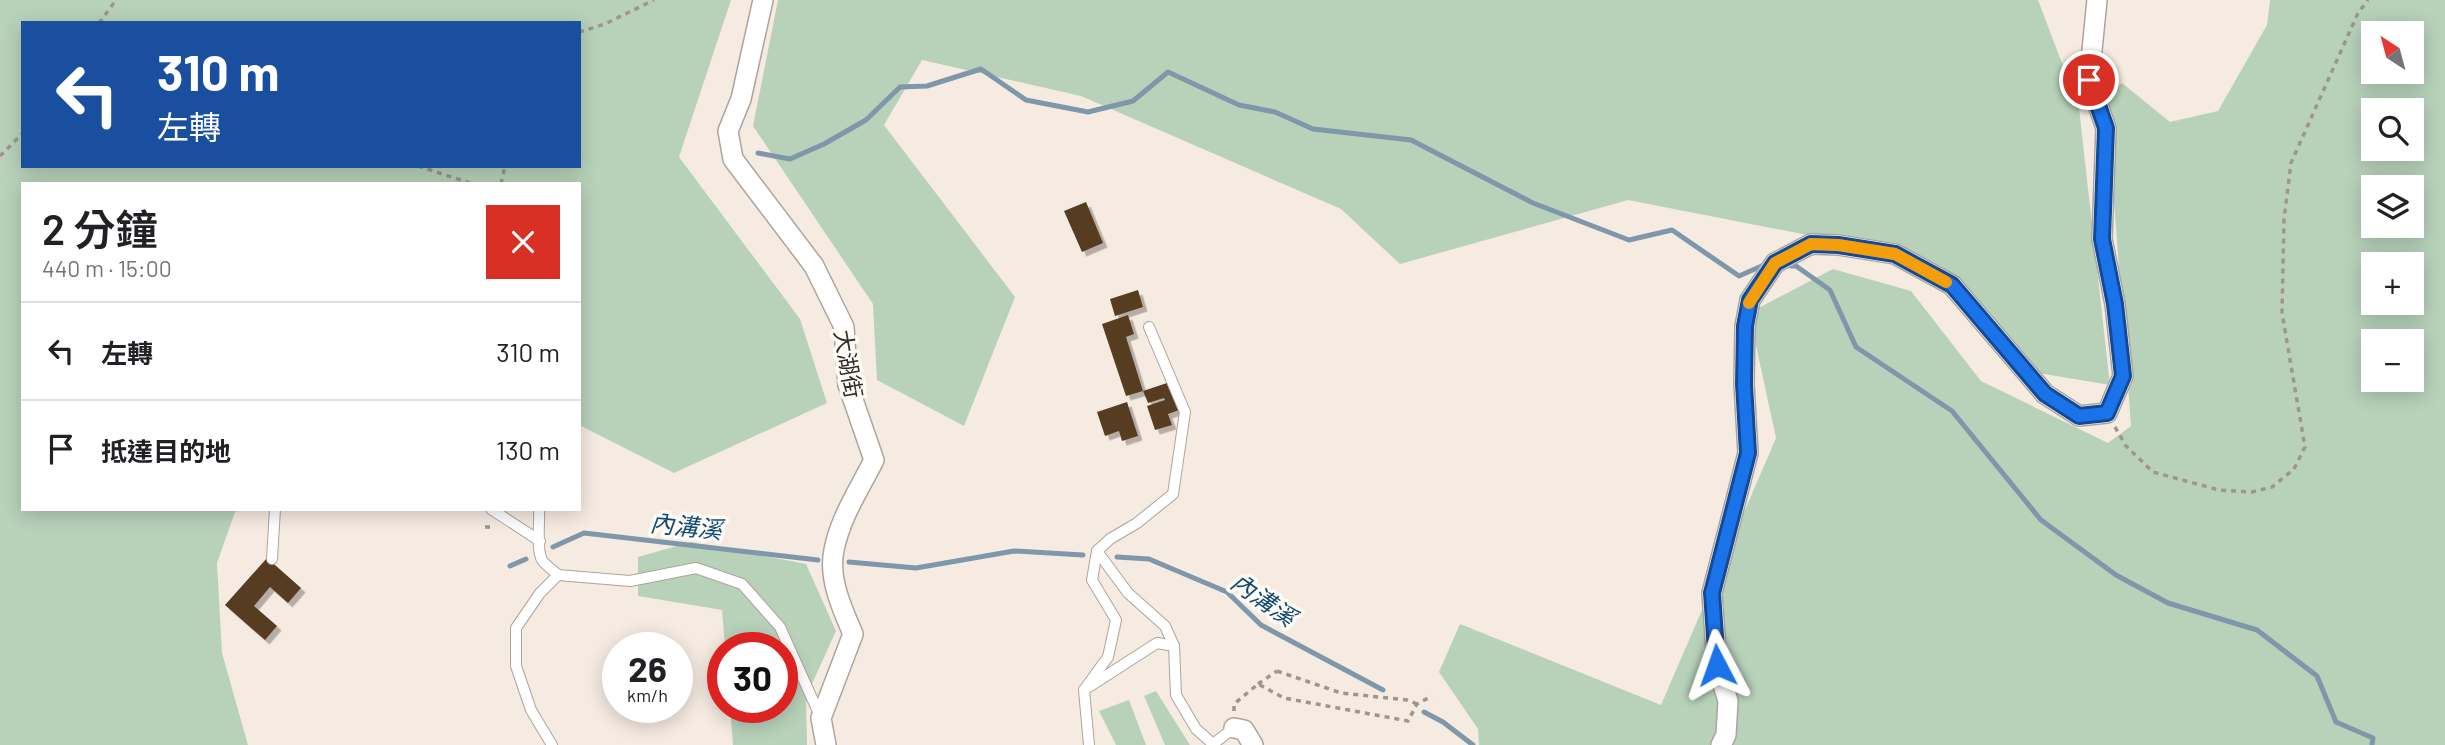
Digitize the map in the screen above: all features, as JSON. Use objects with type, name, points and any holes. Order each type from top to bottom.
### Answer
[{"type":"street","name":"大湖街","points":[[763,0],[741,99],[728,131],[733,159],[814,266],[844,327],[848,385],[874,460],[850,507],[833,551],[834,579],[839,603],[853,634],[821,719]]},
{"type":"street","points":[[1721,745],[1726,735],[1728,701],[1717,665],[1712,593],[1748,453],[1744,384],[1745,326],[1750,300],[1775,263],[1811,244],[1838,245],[1895,254],[1952,285],[2045,394],[2079,416],[2107,413],[2123,376],[2115,304],[2102,239],[2106,128],[2089,80],[2097,0]]},
{"type":"street","points":[[821,719],[826,745]]},
{"type":"street","points":[[1234,728],[1244,730],[1253,745]]},
{"type":"lane","points":[[1089,745],[1084,690],[1108,657],[1116,620],[1092,580],[1097,551],[1173,494],[1185,412],[1149,327]]},
{"type":"lane","points":[[272,559],[275,511]]},
{"type":"lane","points":[[494,511],[540,541]]},
{"type":"lane","points":[[539,511],[538,547],[542,561],[558,575],[630,581],[696,568],[742,584],[780,627],[821,719]]},
{"type":"lane","points":[[1097,551],[1128,593],[1165,626],[1174,646],[1176,695],[1196,729],[1213,744],[1234,728]]},
{"type":"lane","points":[[552,745],[531,710],[516,666],[516,628],[540,593],[558,575]]},
{"type":"lane","points":[[1084,690],[1157,643],[1174,646]]},
{"type":"path","points":[[100,21],[116,0]]},
{"type":"path","points":[[581,31],[605,24],[654,0]]},
{"type":"path","points":[[2107,413],[2126,446],[2153,472],[2219,490],[2252,492],[2272,487],[2294,469],[2305,447],[2282,313],[2284,219],[2291,163],[2358,13],[2368,0]]},
{"type":"path","points":[[0,156],[21,135]]},
{"type":"path","points":[[424,168],[467,182]]},
{"type":"path","points":[[1234,728],[1234,704],[1277,671],[1341,692],[1407,699],[1417,704]]},
{"type":"path","points":[[1258,684],[1284,698],[1408,721],[1417,704],[1432,696]]},
{"type":"green space","points":[[0,0],[731,0],[679,157],[800,319],[827,403],[674,473],[581,426],[581,182],[21,182],[21,511],[237,511],[217,563],[222,653],[248,745],[0,745]]},
{"type":"green space","points":[[778,0],[2038,0],[2079,108],[2110,385],[2038,373],[1914,256],[1628,200],[1400,264],[1341,209],[1081,96],[922,60],[884,125],[1015,297],[964,426],[877,380],[873,304],[753,126]]},
{"type":"green space","points":[[2270,0],[2445,0],[2445,745],[1479,745],[1478,729],[1439,672],[1460,624],[1661,705],[1776,438],[1749,313],[1833,269],[1911,291],[1981,381],[2108,443],[2131,426],[2106,96],[2122,83],[2170,122],[2218,111],[2267,25]]},
{"type":"green space","points":[[691,542],[806,564],[836,631],[806,697],[807,745],[733,745],[731,723],[798,723],[798,632],[724,632],[722,610],[638,596],[638,557]]},
{"type":"green space","points":[[1156,691],[1190,745],[1165,745],[1144,696]]},
{"type":"green space","points":[[1129,700],[1146,745],[1116,745],[1099,711]]},
{"type":"building","points":[[1086,202],[1103,243],[1082,252],[1064,211]]},
{"type":"building","points":[[1138,290],[1143,307],[1115,316],[1110,299]]},
{"type":"building","points":[[1128,315],[1134,334],[1126,337],[1143,391],[1126,396],[1102,324]]},
{"type":"building","points":[[1173,381],[1182,409],[1168,414],[1172,425],[1155,430],[1147,406],[1165,400],[1164,398],[1148,403],[1143,391]]},
{"type":"building","points":[[1127,402],[1138,436],[1122,441],[1119,431],[1105,436],[1097,412]]},
{"type":"building","points":[[267,558],[301,588],[288,603],[270,587],[254,606],[277,626],[265,640],[225,605]]},
{"type":"waterway","points":[[758,153],[790,159],[824,144],[866,120],[900,87],[927,86],[981,69],[1026,100],[1088,112],[1133,101],[1168,72],[1239,105],[1275,112],[1313,129],[1411,140],[1533,203],[1629,240],[1672,230],[1739,276],[1764,265]]},
{"type":"waterway","points":[[1791,266],[1796,266],[1830,290],[1856,347],[1952,411],[2041,520],[2116,575],[2168,603],[2257,630],[2317,676],[2336,722],[2373,738],[2372,745]]},
{"type":"waterway","name":"內溝溪","points":[[553,547],[584,533],[818,560]]},
{"type":"waterway","name":"內溝溪","points":[[849,562],[916,568],[1014,551],[1083,555]]},
{"type":"waterway","name":"內溝溪","points":[[1117,557],[1149,559],[1227,592],[1261,625],[1383,690]]},
{"type":"waterway","name":"內溝溪","points":[[510,566],[526,559]]},
{"type":"waterway","name":"內溝溪","points":[[1424,712],[1443,722],[1473,745]]},
{"type":"slow traffic","points":[[1749,303],[1775,263],[1811,244],[1838,245],[1895,254],[1946,282]]},
{"type":"route","points":[[1717,665],[1712,593],[1748,453],[1744,384],[1745,326],[1750,300],[1775,263],[1811,244],[1838,245],[1895,254],[1952,285],[2045,394],[2079,416],[2107,413],[2123,376],[2115,304],[2102,239],[2106,128],[2089,80]]}]
